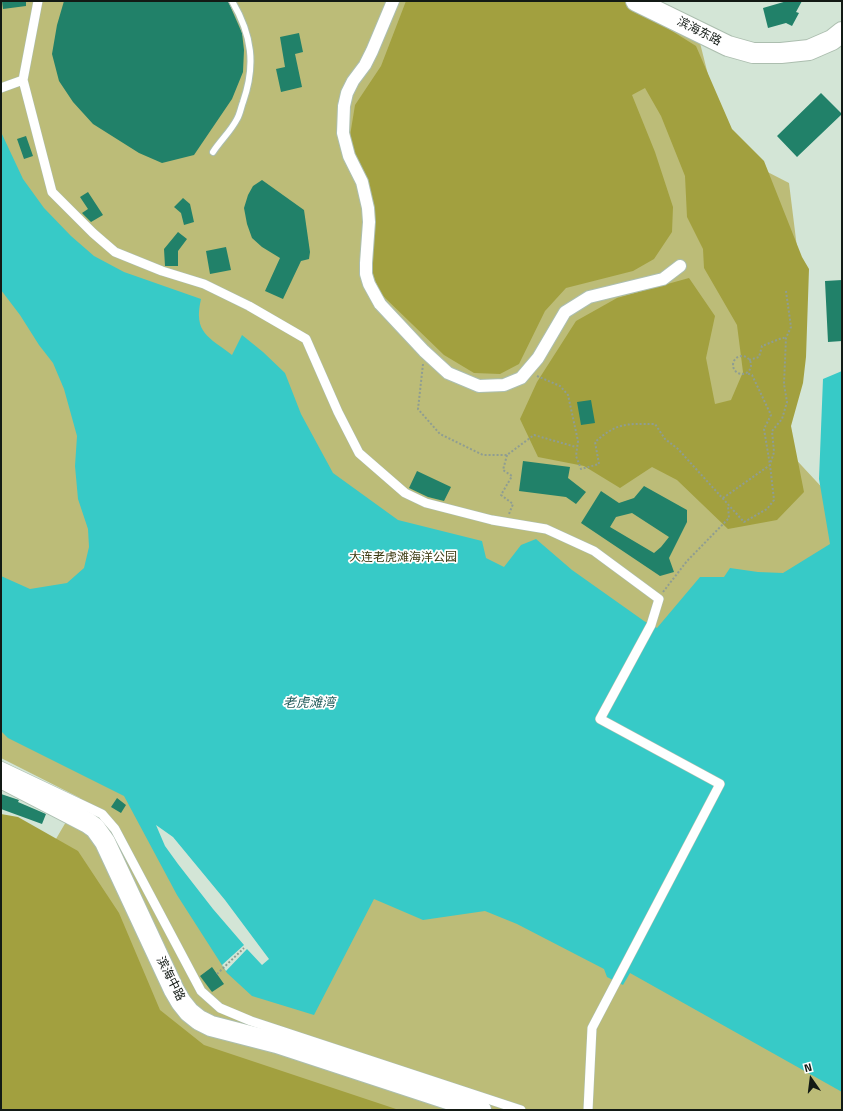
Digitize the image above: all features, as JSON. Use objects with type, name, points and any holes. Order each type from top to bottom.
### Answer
[{"type":"highway","name":"滨海东路","points":[[636,1],[728,46],[753,53],[796,52],[809,50],[842,32]]},
{"type":"highway","name":"滨海东路","points":[[662,1],[765,53]]},
{"type":"highway","name":"滨海中路","points":[[1,778],[88,823],[100,834],[174,990],[189,1012],[199,1020],[211,1026],[277,1043],[481,1110]]},
{"type":"street","points":[[38,1],[23,80],[52,192],[92,233],[115,252],[162,272],[204,284],[249,306],[306,339],[338,412],[359,453],[404,493],[426,503],[492,520],[546,529],[594,551],[659,599],[651,625],[600,719],[720,784],[592,1028],[588,1110]]},
{"type":"street","points":[[393,1],[372,51],[347,93],[344,106],[343,133],[350,156],[362,182],[368,208],[369,222],[366,274],[369,284],[380,304],[424,351],[448,373],[479,386],[504,385],[521,378],[530,368],[538,358],[565,312],[589,297],[664,279],[680,266]]},
{"type":"street","points":[[1,88],[23,80]]},
{"type":"street","points":[[1,766],[102,814],[115,829],[201,991],[220,1008],[259,1024],[521,1110]]},
{"type":"lane","points":[[213,152],[237,119],[249,86],[252,60],[248,38],[239,13],[232,1]]},
{"type":"path","points":[[722,498],[770,465],[774,452],[772,431],[782,419],[787,402],[784,384],[786,338],[791,327],[786,291]]},
{"type":"path","points":[[749,360],[759,357],[762,346],[782,338],[786,338]]},
{"type":"path","points":[[424,351],[418,410],[440,434],[483,455],[507,455],[534,436],[577,448]]},
{"type":"path","points":[[530,368],[536,375],[560,386],[568,395],[578,441],[576,456],[581,469],[593,467],[599,464],[595,442],[608,430],[627,424],[655,424],[665,439],[678,449],[744,522],[767,509],[774,500],[764,429],[771,415],[752,375],[738,373],[734,369],[733,363],[735,358],[744,356],[749,360],[750,368],[746,373]]},
{"type":"path","points":[[507,455],[503,470],[512,476],[501,495],[513,504]]},
{"type":"path","points":[[659,599],[687,561],[729,518],[728,504]]},
{"type":"path","points":[[217,974],[244,948]]},
{"type":"green space","name":"大连老虎滩海洋公园","points":[[1,1],[625,1],[642,8],[700,43],[723,134],[750,163],[789,183],[802,288],[793,385],[789,452],[842,509],[842,1110],[1,1110],[26,890],[80,798],[1,758]]},
{"type":"shaded area","points":[[406,1],[624,1],[696,46],[732,129],[764,161],[802,257],[809,269],[806,357],[803,383],[791,426],[804,492],[777,520],[728,529],[677,480],[652,467],[620,488],[584,466],[538,457],[520,419],[537,382],[576,321],[617,298],[689,278],[715,316],[706,358],[715,404],[731,400],[743,372],[737,325],[704,268],[703,249],[687,217],[685,176],[661,116],[645,88],[632,95],[655,152],[673,207],[672,232],[654,259],[633,271],[566,288],[545,311],[519,364],[500,374],[474,373],[444,355],[381,294],[368,264],[358,164],[350,136],[355,105],[381,66]]},
{"type":"shaded area","points":[[1,814],[18,817],[78,851],[119,913],[160,1010],[204,1045],[399,1110],[1,1110]]},
{"type":"water","name":"老虎滩湾","points":[[1,132],[23,179],[44,208],[71,236],[94,256],[124,272],[201,299],[199,320],[201,327],[210,338],[232,355],[242,335],[285,373],[301,414],[333,473],[398,520],[482,541],[486,558],[504,567],[521,545],[536,539],[572,570],[644,621],[657,628],[700,577],[724,577],[730,568],[758,572],[783,573],[830,544],[819,479],[823,379],[842,371],[842,1092],[630,973],[623,985],[607,977],[604,969],[517,924],[485,911],[423,920],[374,899],[314,1015],[252,996],[227,973],[177,895],[124,796],[8,738],[1,731],[1,576],[30,589],[67,583],[84,568],[89,547],[88,529],[78,499],[75,466],[77,436],[64,389],[53,363],[1,290]]},
{"type":"pier","points":[[156,825],[173,837],[225,900],[269,959],[262,965],[247,949],[226,971],[222,965],[244,945],[213,909],[178,864],[165,846]]},
{"type":"building","points":[[2,1],[26,1],[26,6],[3,9]]},
{"type":"building","points":[[64,1],[228,1],[242,33],[244,50],[243,72],[232,99],[194,155],[162,163],[139,153],[93,124],[73,102],[59,81],[52,54],[57,25]]},
{"type":"building","points":[[787,1],[802,1],[796,12],[799,13],[792,26],[786,23],[768,28],[763,8]]},
{"type":"building","points":[[299,33],[303,52],[295,54],[302,87],[281,92],[276,69],[285,67],[280,37]]},
{"type":"building","points":[[821,93],[842,114],[797,157],[777,136]]},
{"type":"building","points":[[26,136],[33,156],[24,159],[17,139]]},
{"type":"building","points":[[262,180],[304,210],[310,252],[309,259],[301,261],[283,299],[265,291],[280,258],[262,247],[252,238],[247,224],[244,208],[248,195],[253,186]]},
{"type":"building","points":[[88,192],[103,215],[91,222],[82,213],[88,209],[80,197]]},
{"type":"building","points":[[183,198],[190,204],[194,222],[184,225],[181,213],[174,207]]},
{"type":"building","points":[[178,232],[187,239],[178,251],[178,266],[165,266],[164,249]]},
{"type":"building","points":[[226,247],[231,270],[210,274],[206,251]]},
{"type":"building","points":[[842,280],[842,341],[828,342],[825,281]]},
{"type":"building","points":[[591,400],[595,423],[581,425],[577,402]]},
{"type":"building","points":[[523,461],[570,467],[568,478],[586,492],[576,504],[566,497],[519,491]]},
{"type":"building","points":[[417,471],[451,487],[444,501],[428,497],[409,488]]},
{"type":"building","points":[[644,486],[687,510],[687,522],[669,558],[674,572],[660,576],[581,523],[601,491],[619,503],[634,498]],"holes":[[[632,513],[669,537],[654,553],[610,527],[616,517]]]},
{"type":"building","points":[[1,794],[19,800],[18,802],[46,814],[42,824],[1,809]]},
{"type":"building","points":[[117,798],[126,805],[121,813],[111,807]]},
{"type":"building","points":[[212,967],[224,984],[212,992],[200,976]]}]
